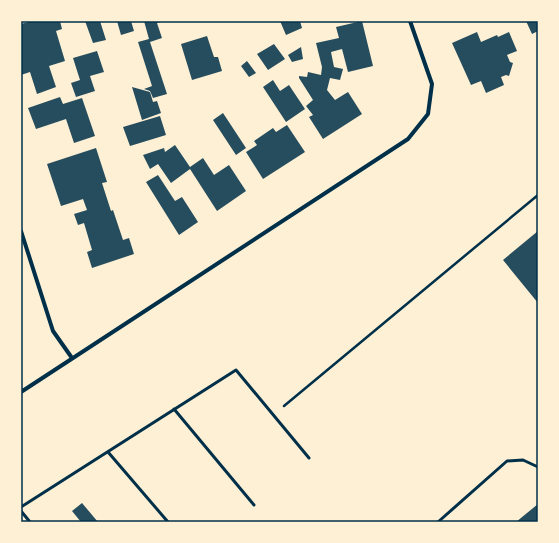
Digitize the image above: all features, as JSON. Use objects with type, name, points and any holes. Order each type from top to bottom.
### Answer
[{"type":"street","points":[[21,392],[408,139],[428,114],[432,84],[410,21]]},
{"type":"street","points":[[21,231],[53,331],[72,358]]},
{"type":"lane","points":[[21,507],[236,370],[309,458]]},
{"type":"lane","points":[[174,409],[254,505]]},
{"type":"lane","points":[[108,452],[168,522]]},
{"type":"lane","points":[[438,522],[507,461],[523,460],[538,467]]},
{"type":"lane","points":[[21,511],[30,522]]},
{"type":"path","points":[[273,415],[538,195]]},
{"type":"building","points":[[32,21],[60,21],[62,29],[56,31],[65,61],[49,66],[56,87],[37,94],[30,72],[21,75],[21,24]]},
{"type":"building","points":[[85,21],[100,21],[106,40],[93,43]]},
{"type":"building","points":[[117,21],[131,21],[134,31],[121,35]]},
{"type":"building","points":[[144,21],[164,21],[157,23],[162,38],[150,42],[167,94],[153,98],[150,91],[144,89],[152,86],[138,42],[149,39]]},
{"type":"building","points":[[280,21],[300,21],[302,28],[286,35]]},
{"type":"building","points":[[362,21],[373,66],[348,72],[342,49],[331,52],[334,67],[343,69],[340,80],[330,78],[327,90],[335,100],[348,92],[362,114],[323,139],[309,117],[313,115],[306,106],[313,100],[299,76],[307,77],[308,72],[321,75],[322,67],[316,43],[339,38],[336,27]]},
{"type":"building","points":[[526,21],[538,21],[538,31],[532,34]]},
{"type":"building","points":[[477,32],[481,42],[497,35],[498,37],[509,32],[517,51],[507,55],[510,62],[513,63],[509,76],[506,75],[501,77],[504,85],[486,93],[481,81],[471,85],[452,43]]},
{"type":"building","points":[[207,36],[214,57],[218,57],[222,71],[192,80],[181,44]]},
{"type":"building","points":[[274,44],[285,59],[268,70],[257,54]]},
{"type":"building","points":[[301,47],[303,59],[292,62],[288,55]]},
{"type":"building","points":[[97,51],[104,72],[90,76],[95,91],[76,97],[71,83],[80,80],[73,58]]},
{"type":"building","points":[[247,61],[256,73],[249,77],[241,66]]},
{"type":"building","points":[[273,80],[280,91],[289,85],[305,109],[286,122],[263,87]]},
{"type":"building","points":[[132,87],[150,92],[153,102],[157,101],[161,113],[142,120]]},
{"type":"building","points":[[60,97],[63,104],[82,98],[95,136],[74,143],[66,119],[36,129],[28,108]]},
{"type":"building","points":[[223,113],[246,148],[236,155],[213,120]]},
{"type":"building","points":[[160,116],[166,135],[130,146],[123,127]]},
{"type":"building","points":[[287,125],[305,152],[263,179],[246,152],[257,145],[254,141],[273,128],[276,132]]},
{"type":"building","points":[[175,145],[190,167],[203,158],[214,175],[229,165],[246,191],[217,211],[190,169],[171,183],[158,164],[150,169],[143,155],[164,148],[165,152]]},
{"type":"building","points":[[96,148],[107,182],[102,183],[111,211],[113,210],[123,240],[129,238],[134,254],[92,268],[87,252],[92,250],[84,223],[78,225],[74,214],[87,210],[83,199],[61,206],[47,164]]},
{"type":"building","points":[[158,175],[175,201],[182,197],[198,222],[179,235],[146,182]]},
{"type":"building","points":[[538,231],[538,303],[503,260]]},
{"type":"building","points":[[82,503],[98,522],[81,522],[72,511]]},
{"type":"building","points":[[538,504],[538,522],[516,522]]}]
